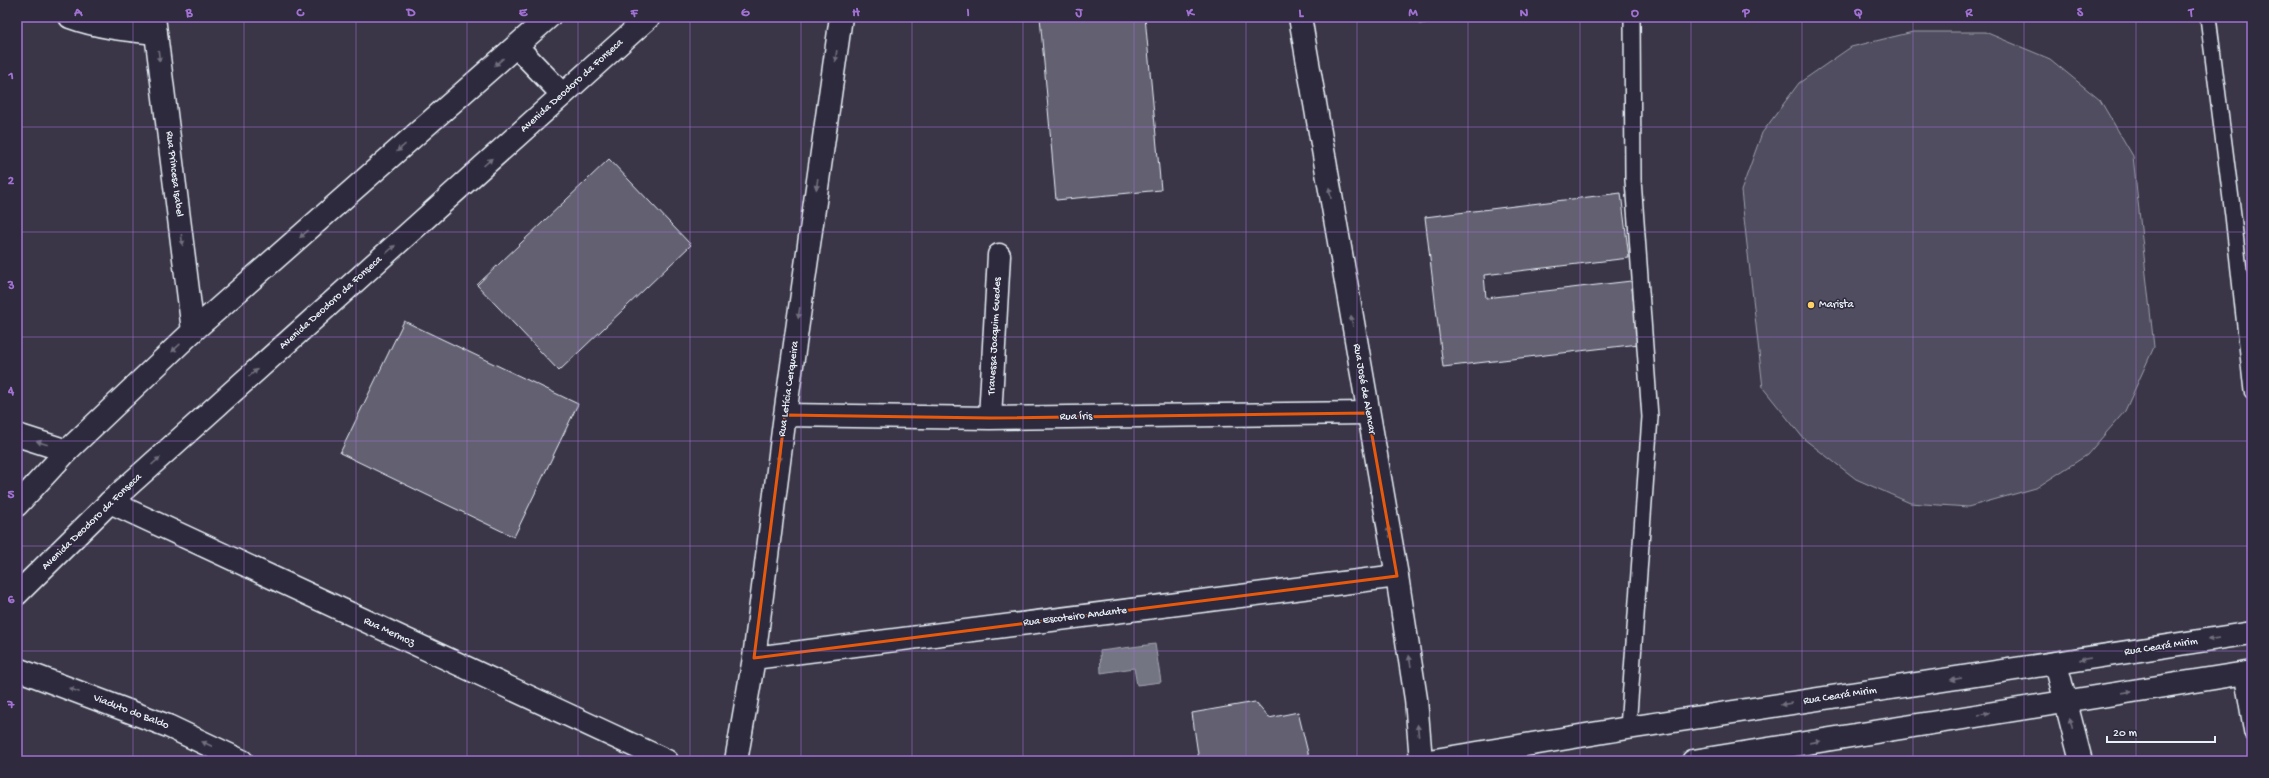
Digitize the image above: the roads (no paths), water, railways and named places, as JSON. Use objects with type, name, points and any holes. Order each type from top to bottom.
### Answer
[{"type":"street","points":[[70,17],[85,23],[120,29],[155,25]]},
{"type":"street","points":[[17,506],[67,450],[193,331],[549,17]]},
{"type":"street","name":"Avenida Deodoro da Fonseca","points":[[17,594],[110,502],[649,17]]},
{"type":"street","name":"Rua Letícia Cerqueira","points":[[736,761],[754,658],[785,415],[841,17]]},
{"type":"street","name":"Rua José de Alencar","points":[[1300,17],[1397,576],[1416,699],[1421,761]]},
{"type":"street","name":"Rua Princesa Isabel","points":[[155,25],[193,331]]},
{"type":"street","points":[[516,46],[562,94]]},
{"type":"street","name":"Travessa Joaquim Guedes","points":[[990,418],[1000,255]]},
{"type":"street","name":"Rua Íris","points":[[785,415],[990,418],[1368,413]]},
{"type":"street","points":[[17,435],[67,450]]},
{"type":"street","name":"Rua Mermoz","points":[[110,502],[667,761]]},
{"type":"street","name":"Rua Escoteiro Andante","points":[[754,658],[1397,576]]},
{"type":"street","name":"Rua Ceará Mirim","points":[[1429,761],[1628,728],[2252,633]]},
{"type":"street","points":[[2056,664],[2081,761]]},
{"type":"street","name":"Viaduto do Baldo","points":[[17,669],[168,726],[242,761]]},
{"type":"street","points":[[1693,761],[2247,673]]},
{"type":"lane","points":[[1628,728],[1650,417],[1633,180],[1632,17]]},
{"type":"lane","points":[[2208,17],[2233,216],[2252,391]]},
{"type":"lane","points":[[2247,673],[2252,733]]},
{"type":"water","points":[[1155,644],[1161,682],[1137,685],[1134,668],[1101,673],[1100,651]]},
{"type":"place","name":"Marista","points":[[1811,305]]}]
